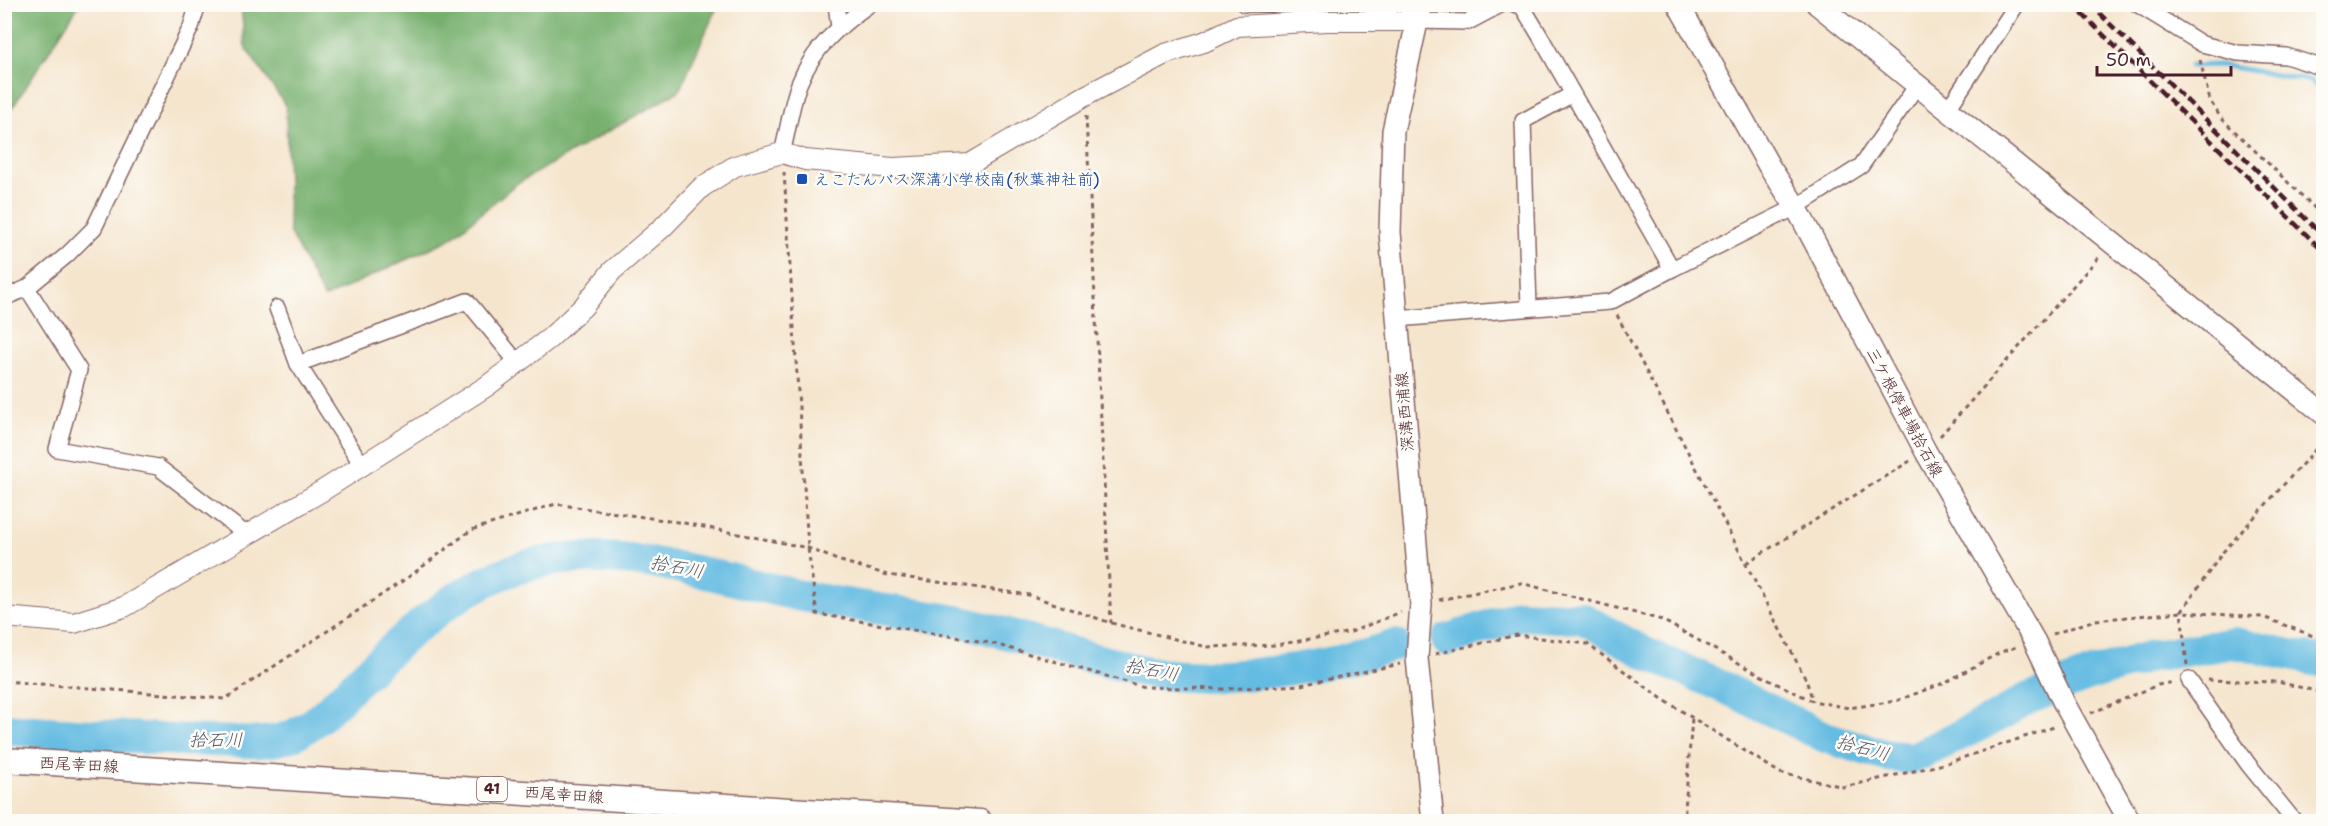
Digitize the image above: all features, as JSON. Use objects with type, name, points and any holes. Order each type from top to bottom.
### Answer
[{"type":"main road","name":"三ケ根停車場拾石線","points":[[1678,4],[1769,166],[1796,207],[1926,452],[2035,642],[2069,711],[2130,822]]},
{"type":"main road","points":[[1817,4],[2324,414]]},
{"type":"main road","name":"深溝西浦線","points":[[1418,13],[1393,131],[1390,232],[1421,603],[1417,658],[1433,822]]},
{"type":"main road","name":"西尾幸田線","points":[[4,760],[980,822]]},
{"type":"street","points":[[4,298],[27,288],[67,255],[94,228],[191,27],[198,4]]},
{"type":"street","points":[[836,4],[838,27]]},
{"type":"street","points":[[782,153],[799,84],[819,47],[838,27],[870,4]]},
{"type":"street","points":[[1237,26],[1244,5],[1273,4]]},
{"type":"street","points":[[4,617],[74,622],[124,607],[362,465],[487,386],[550,338],[583,307],[612,271],[662,228],[702,187],[735,166],[782,153],[805,160],[893,168],[970,164],[1085,96],[1165,54],[1204,42],[1237,26],[1418,13],[1468,22],[1502,4]]},
{"type":"street","points":[[1514,4],[1522,6],[1672,269]]},
{"type":"street","points":[[1948,109],[2017,4]]},
{"type":"street","points":[[2137,4],[2202,44],[2238,52],[2286,56],[2324,68]]},
{"type":"street","points":[[1396,319],[1610,302],[1796,207],[1861,166],[1918,84]]},
{"type":"street","points":[[1529,308],[1523,122],[1571,95]]},
{"type":"street","points":[[27,288],[79,370],[57,449],[158,467],[247,535]]},
{"type":"street","points":[[298,364],[467,301],[517,363]]},
{"type":"street","points":[[277,308],[298,364],[362,465]]},
{"type":"street","points":[[2189,681],[2248,764],[2295,822]]},
{"type":"path","points":[[2202,44],[2199,64],[2210,101],[2221,118],[2324,217]]},
{"type":"path","points":[[1085,96],[1111,623]]},
{"type":"path","points":[[782,153],[808,548],[816,614],[991,643],[1144,687],[1224,689],[1301,685],[1388,667],[1517,635],[1587,644],[1692,718],[1780,773],[1844,787],[1944,764],[2069,711]]},
{"type":"path","points":[[1746,563],[1926,452],[2111,244]]},
{"type":"path","points":[[1610,302],[1806,680],[1813,701]]},
{"type":"path","points":[[2189,681],[2181,612],[2223,552],[2324,440]]},
{"type":"path","points":[[4,681],[225,699],[410,576],[471,530],[556,504],[684,523],[808,548],[837,560],[888,575],[1029,595],[1111,623],[1207,647],[1276,645],[1351,632],[1421,603],[1521,583],[1662,620],[1769,680],[1813,701],[1849,708],[1896,701],[1944,683],[2001,652],[2095,620],[2181,612],[2263,617],[2324,640]]},
{"type":"path","points":[[1684,822],[1692,718]]},
{"type":"green space","points":[[241,4],[718,5],[679,91],[516,184],[450,239],[324,298],[289,231],[286,106],[245,47]]},
{"type":"green space","points":[[4,5],[79,5],[5,119]]},
{"type":"waterway","points":[[2190,66],[2220,65],[2311,81],[2324,93]]},
{"type":"waterway","name":"拾石川","points":[[4,729],[251,742],[272,741],[291,736],[319,718],[404,638],[452,601],[504,573],[533,564],[564,559],[621,559],[677,567],[809,597],[956,621],[1130,668],[1182,676],[1243,675],[1276,671],[1340,660],[1395,645]]},
{"type":"waterway","name":"拾石川","points":[[1447,640],[1520,615],[1582,618],[1645,653],[1725,688],[1825,737],[1887,756],[1913,758],[2003,714],[2025,700],[2089,675],[2151,656],[2234,643],[2324,662]]},
{"type":"railway","points":[[2072,4],[2324,252]]},
{"type":"railway","points":[[2090,4],[2324,237]]},
{"type":"place","name":"えこたんバス深溝小学校南(秋葉神社前)","points":[[802,179]]}]
